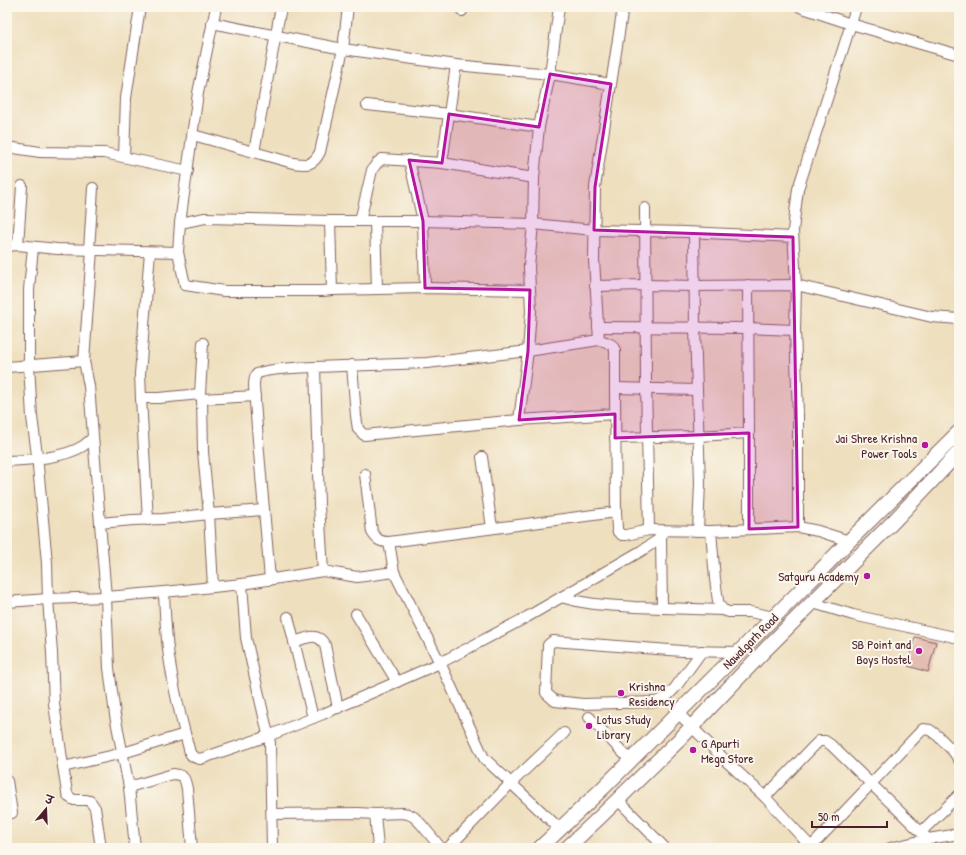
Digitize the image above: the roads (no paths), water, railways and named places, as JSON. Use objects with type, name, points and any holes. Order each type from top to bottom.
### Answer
[{"type":"street","points":[[124,158],[126,98],[140,7]]},
{"type":"street","points":[[216,7],[198,93],[180,223],[178,252],[185,285],[224,292],[323,292],[332,290],[425,288],[530,290]]},
{"type":"street","points":[[254,152],[281,7]]},
{"type":"street","points":[[193,135],[292,162],[302,164],[310,163],[316,160],[320,152],[343,49],[348,7]]},
{"type":"street","points":[[519,420],[528,351],[531,311],[529,267],[533,224],[534,178],[539,127],[550,74],[559,7]]},
{"type":"street","points":[[599,340],[594,260],[595,187],[622,7]]},
{"type":"street","points":[[800,7],[851,24],[959,55]]},
{"type":"street","points":[[798,527],[798,415],[794,330],[796,285],[793,237],[795,213],[798,189],[856,7]]},
{"type":"street","points":[[212,23],[343,49],[456,65],[550,74],[611,84]]},
{"type":"street","points":[[442,163],[456,65]]},
{"type":"street","points":[[367,105],[449,114],[539,127]]},
{"type":"street","points":[[7,147],[40,152],[104,154],[188,172]]},
{"type":"street","points":[[360,221],[372,170],[382,159],[442,163],[534,178]]},
{"type":"street","points":[[409,160],[423,221],[425,288]]},
{"type":"street","points":[[18,246],[22,186]]},
{"type":"street","points":[[93,188],[91,250],[84,360],[89,386],[106,597],[109,668],[129,788],[135,848]]},
{"type":"street","points":[[645,208],[646,389],[649,530]]},
{"type":"street","points":[[180,223],[205,218],[330,221],[423,221],[533,224],[594,230],[694,232],[793,237]]},
{"type":"street","points":[[330,221],[332,290]]},
{"type":"street","points":[[375,221],[377,289]]},
{"type":"street","points":[[694,232],[695,328],[700,483],[698,531]]},
{"type":"street","points":[[7,246],[178,252]]},
{"type":"street","points":[[33,247],[29,290],[29,365],[32,417],[47,563],[54,704],[67,793],[69,797],[74,800],[86,800],[90,802],[94,808],[101,848]]},
{"type":"street","points":[[148,520],[140,374],[150,252]]},
{"type":"street","points":[[748,285],[750,433],[749,529]]},
{"type":"street","points":[[595,286],[796,285],[932,317],[959,319]]},
{"type":"street","points":[[598,327],[748,328],[794,330]]},
{"type":"street","points":[[270,580],[255,396],[255,377],[258,373],[270,370],[315,366],[427,363],[528,351],[599,340],[612,345],[615,350],[616,512],[618,532],[622,535],[626,535],[649,530],[662,534],[798,527],[818,531],[849,541]]},
{"type":"street","points":[[203,343],[201,396],[203,452],[209,514],[213,587]]},
{"type":"street","points":[[7,367],[84,360]]},
{"type":"street","points":[[352,365],[358,429],[364,435],[519,420],[615,414]]},
{"type":"street","points":[[315,366],[319,504],[323,571]]},
{"type":"street","points":[[615,388],[697,390]]},
{"type":"street","points":[[141,398],[255,396]]},
{"type":"street","name":"Nawalgarh Road","points":[[540,848],[631,761],[959,432]]},
{"type":"street","points":[[615,438],[750,433]]},
{"type":"street","points":[[7,461],[37,459],[68,452],[82,446],[93,438]]},
{"type":"street","points":[[389,542],[394,572],[440,663],[484,758],[560,829],[570,844],[618,800],[692,727],[766,649],[894,521],[959,452]]},
{"type":"street","points":[[482,457],[492,528]]},
{"type":"street","points":[[365,474],[372,532],[376,538],[382,542],[616,512]]},
{"type":"street","points":[[100,523],[264,510]]},
{"type":"street","points":[[711,531],[718,601],[723,610]]},
{"type":"street","points":[[164,592],[170,668],[175,693],[190,753],[195,758],[200,759],[268,736],[338,708],[440,663],[527,617],[641,551],[662,534]]},
{"type":"street","points":[[662,534],[662,608]]},
{"type":"street","points":[[7,602],[106,597],[164,592],[242,584],[323,571],[357,577],[394,572]]},
{"type":"street","points":[[242,584],[246,638],[270,743],[272,848]]},
{"type":"street","points":[[561,597],[594,605],[723,610],[729,612],[750,612],[774,617]]},
{"type":"street","points":[[813,603],[853,615],[959,638]]},
{"type":"street","points":[[356,614],[397,682]]},
{"type":"street","points":[[288,617],[313,718]]},
{"type":"street","points":[[294,642],[314,637],[318,637],[322,640],[325,645],[338,708]]},
{"type":"street","points":[[702,651],[675,688],[666,697],[656,702],[583,704],[555,701],[546,693],[548,645],[553,641],[738,652]]},
{"type":"street","points":[[678,713],[726,762],[765,797],[811,848],[924,729],[930,730],[938,736],[957,756]]},
{"type":"street","points":[[589,717],[631,761]]},
{"type":"street","points":[[448,848],[511,783],[564,733]]},
{"type":"street","points":[[63,767],[123,753],[185,734]]},
{"type":"street","points":[[765,797],[819,741],[825,742],[831,745],[924,836]]},
{"type":"street","points":[[957,756],[956,747],[959,742]]},
{"type":"street","points":[[129,788],[173,774],[180,775],[185,779],[192,848]]},
{"type":"street","points":[[7,781],[12,813]]},
{"type":"street","points":[[924,836],[959,795]]},
{"type":"street","points":[[618,800],[665,848]]},
{"type":"street","points":[[272,814],[408,814],[414,817],[441,848]]},
{"type":"street","points":[[375,814],[378,848]]},
{"type":"street","points":[[890,848],[924,836],[959,834]]},
{"type":"place","name":"Jai Shree Krishna Power Tools","points":[[925,445]]},
{"type":"place","name":"Satguru Academy","points":[[867,576]]},
{"type":"place","name":"SB Point and Boys Hostel","points":[[919,651]]},
{"type":"place","name":"Krishna Residency","points":[[621,693]]},
{"type":"place","name":"Lotus Study Library","points":[[589,726]]},
{"type":"place","name":"G Apurti Mega Store","points":[[693,750]]}]
